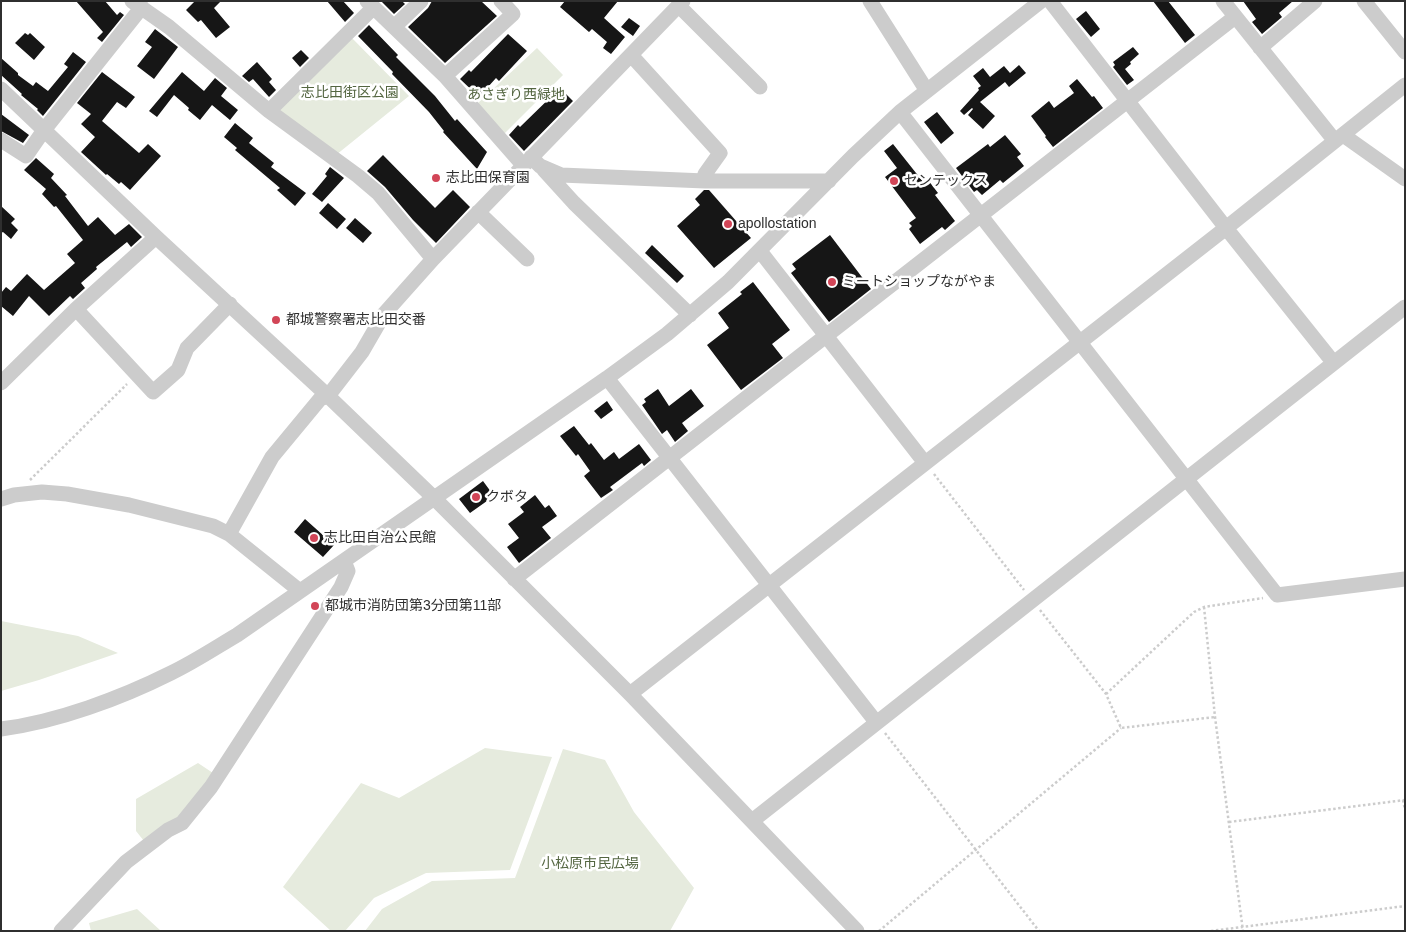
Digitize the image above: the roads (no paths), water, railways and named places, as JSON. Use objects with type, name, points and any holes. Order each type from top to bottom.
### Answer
[{"type":"street","points":[[394,27],[421,1]]},
{"type":"street","points":[[445,76],[513,14],[501,1]]},
{"type":"street","points":[[870,1],[927,91]]},
{"type":"street","points":[[1,729],[58,717],[94,706],[172,673],[237,635],[607,378],[690,316],[760,252],[900,112],[1041,1]]},
{"type":"street","points":[[1050,1],[1226,228],[1333,362]]},
{"type":"street","points":[[1223,1],[1260,48],[1339,138],[1405,179]]},
{"type":"street","points":[[1260,48],[1315,1]]},
{"type":"street","points":[[1364,1],[1405,52]]},
{"type":"street","points":[[229,534],[272,457],[320,399],[328,396],[362,352],[384,314],[478,212],[532,163],[681,3],[760,87]]},
{"type":"street","points":[[1,140],[26,156],[137,4],[169,27],[269,111],[358,176],[378,193],[433,259]]},
{"type":"street","points":[[269,111],[370,5],[690,316]]},
{"type":"street","points":[[514,579],[1235,16]]},
{"type":"street","points":[[631,55],[720,153],[705,174],[705,181]]},
{"type":"street","points":[[630,694],[1226,228],[1405,85]]},
{"type":"street","points":[[1,89],[328,396],[433,498],[630,694],[857,931]]},
{"type":"street","points":[[900,112],[1277,595],[1405,579]]},
{"type":"street","points":[[532,163],[561,175],[705,181],[829,181]]},
{"type":"street","points":[[478,212],[527,259]]},
{"type":"street","points":[[1,383],[76,309],[156,236]]},
{"type":"street","points":[[760,252],[925,463]]},
{"type":"street","points":[[76,309],[153,392],[178,370],[187,348],[230,304]]},
{"type":"street","points":[[752,821],[1405,307]]},
{"type":"street","points":[[607,378],[876,722]]},
{"type":"street","points":[[8,497],[42,492],[67,494],[129,505],[213,526],[229,534],[300,591]]},
{"type":"street","points":[[61,931],[126,862],[168,830],[182,822],[211,787],[341,587],[348,571],[344,561]]},
{"type":"place","name":"志比田保育園","points":[[436,178]]},
{"type":"place","name":"センテックス","points":[[894,181]]},
{"type":"place","name":"apollostation","points":[[728,224]]},
{"type":"place","name":"ミートショップながやま","points":[[832,282]]},
{"type":"place","name":"都城警察署志比田交番","points":[[276,320]]},
{"type":"place","name":"クボタ","points":[[476,497]]},
{"type":"place","name":"志比田自治公民館","points":[[314,538]]},
{"type":"place","name":"都城市消防団第3分団第11部","points":[[315,606]]},
{"type":"park label","name":"志比田街区公園","points":[[350,93]]},
{"type":"park label","name":"あさぎり西緑地","points":[[516,95]]},
{"type":"park label","name":"小松原市民広場","points":[[590,864]]}]
